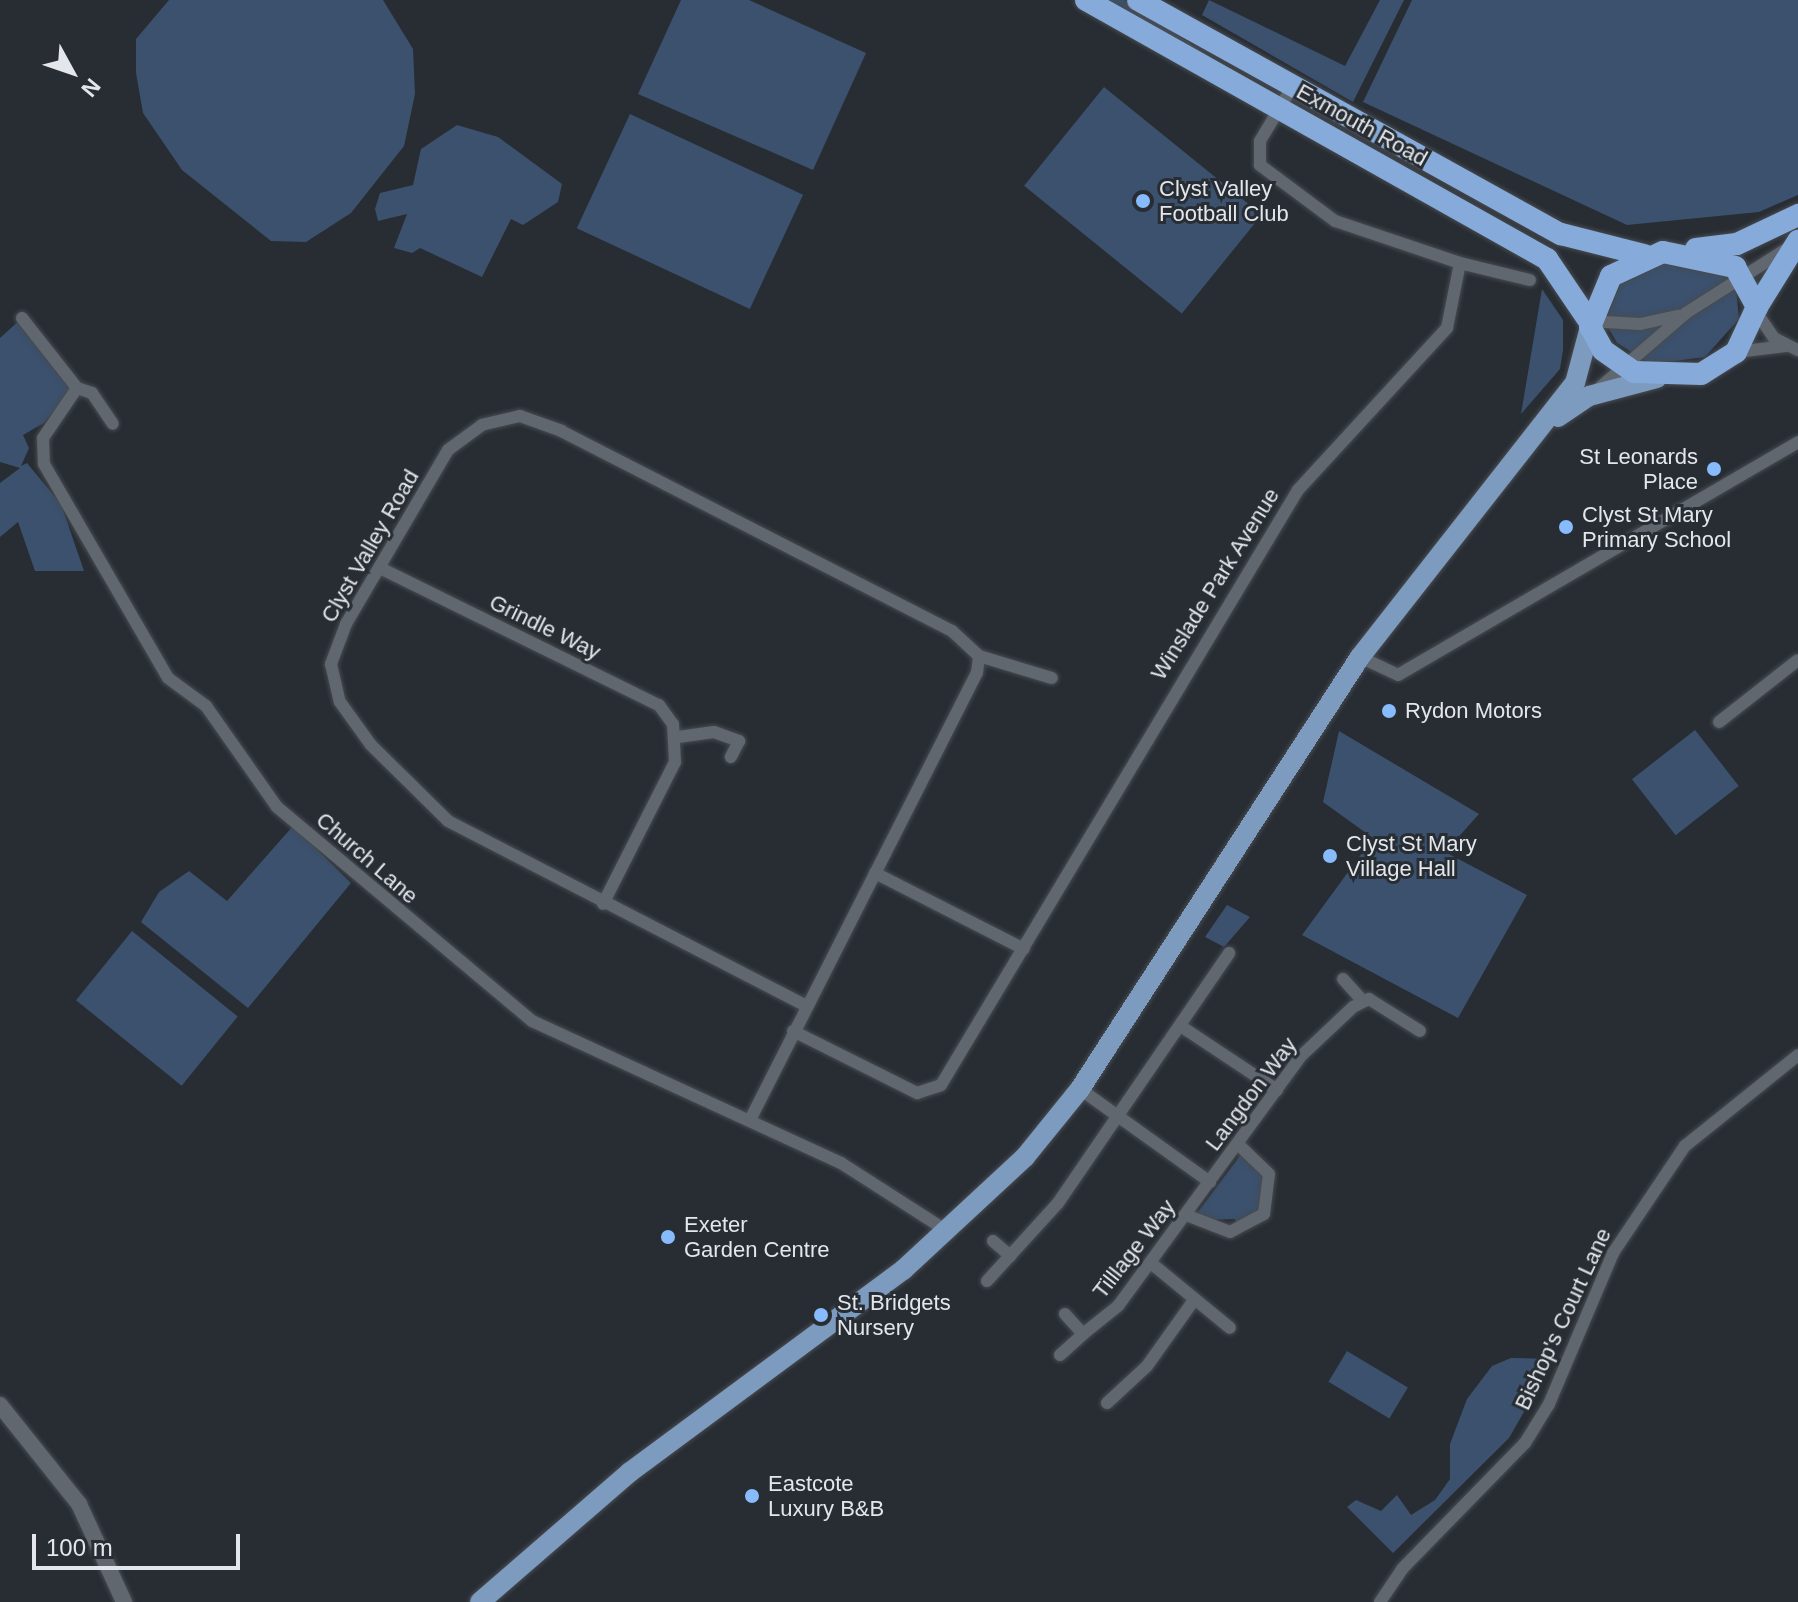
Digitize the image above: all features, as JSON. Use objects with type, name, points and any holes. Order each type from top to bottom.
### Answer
[{"type":"highway","name":"Exmouth Road","points":[[1086,0],[1547,259],[1624,368]]},
{"type":"highway","name":"Exmouth Road","points":[[1138,0],[1561,234],[1644,255]]},
{"type":"highway","points":[[1590,324],[1611,276],[1644,255],[1737,244],[1798,215]]},
{"type":"highway","points":[[1624,368],[1661,377],[1701,374],[1736,352],[1796,242]]},
{"type":"highway","points":[[1678,251],[1724,262],[1741,275],[1757,310]]},
{"type":"main road","points":[[480,1602],[630,1472],[947,1231],[1025,1157],[1080,1089],[1360,657],[1545,427],[1575,383],[1590,324]]},
{"type":"main road","points":[[1545,427],[1589,396],[1661,377]]},
{"type":"street","points":[[1292,87],[1257,152],[1272,179],[1335,221],[1460,263],[1530,280]]},
{"type":"street","points":[[1589,396],[1686,313],[1796,242]]},
{"type":"street","name":"Winslade Park Avenue","points":[[793,1031],[929,1093],[941,1085],[1298,490],[1383,392],[1438,344],[1453,311],[1460,263]]},
{"type":"street","points":[[1757,310],[1792,348]]},
{"type":"street","points":[[1590,324],[1640,324],[1686,313]]},
{"type":"street","points":[[22,318],[77,388],[92,393],[113,424]]},
{"type":"street","points":[[1736,352],[1792,348]]},
{"type":"street","name":"Church Lane","points":[[77,388],[43,438],[44,464],[168,678],[206,706],[277,807],[495,997],[532,1021],[751,1118],[841,1163],[947,1231]]},
{"type":"street","name":"Clyst Valley Road","points":[[805,1005],[603,904],[448,821],[348,715],[331,664],[380,568],[448,450],[482,425],[520,416],[952,631],[979,656],[1052,678]]},
{"type":"street","points":[[1360,657],[1398,675],[1798,442]]},
{"type":"street","name":"Grindle Way","points":[[380,568],[659,705],[678,737]]},
{"type":"street","points":[[751,1118],[805,1005],[977,673],[979,656]]},
{"type":"street","points":[[1719,722],[1798,660]]},
{"type":"street","points":[[1742,704],[1751,715]]},
{"type":"street","points":[[603,904],[675,762],[678,737],[714,732],[742,737],[731,757]]},
{"type":"street","points":[[875,873],[1024,949]]},
{"type":"street","points":[[987,1281],[1010,1256],[1153,1072],[1229,953]]},
{"type":"street","points":[[1343,979],[1362,1000],[1420,1031]]},
{"type":"street","name":"Langdon Way","points":[[1210,1182],[1300,1057],[1362,1000]]},
{"type":"street","points":[[1182,1027],[1277,1090]]},
{"type":"street","name":"Bishop's Court Lane","points":[[1380,1602],[1402,1569],[1525,1443],[1650,1191],[1699,1130],[1798,1055]]},
{"type":"street","points":[[1080,1089],[1210,1182]]},
{"type":"street","points":[[1186,1215],[1230,1232],[1264,1214],[1269,1174],[1239,1145]]},
{"type":"street","name":"Tilllage Way","points":[[1060,1355],[1118,1306],[1210,1182]]},
{"type":"street","points":[[993,1241],[1010,1256]]},
{"type":"street","points":[[1151,1263],[1230,1328]]},
{"type":"street","points":[[1107,1403],[1147,1366],[1194,1300]]},
{"type":"street","points":[[1065,1314],[1083,1334]]},
{"type":"street","points":[[0,1405],[79,1504],[124,1602]]},
{"type":"shaded area","points":[[169,0],[383,0],[413,49],[415,94],[404,146],[351,213],[306,242],[271,241],[182,170],[143,113],[136,73],[136,39]]},
{"type":"shaded area","points":[[681,0],[749,0],[866,53],[813,170],[638,94]]},
{"type":"shaded area","points":[[1102,0],[1124,0],[1238,75]]},
{"type":"shaded area","points":[[1209,0],[1345,66],[1380,0],[1404,0],[1353,102],[1202,15]]},
{"type":"shaded area","points":[[1412,0],[1798,0],[1798,195],[1759,212],[1627,225],[1363,102]]},
{"type":"shaded area","name":"Clyst Valley Football Club","points":[[1104,87],[1262,215],[1182,313],[1024,186]]},
{"type":"shaded area","points":[[630,114],[803,195],[750,309],[577,228]]},
{"type":"shaded area","points":[[457,125],[498,137],[562,184],[558,202],[523,225],[511,219],[482,277],[420,248],[412,253],[394,248],[407,214],[378,221],[375,209],[380,193],[413,185],[421,149]]},
{"type":"shaded area","points":[[1663,261],[1721,271],[1736,289],[1739,319],[1705,357],[1651,364],[1617,343],[1605,322],[1621,282]]},
{"type":"shaded area","points":[[1542,289],[1563,320],[1560,369],[1521,414]]},
{"type":"shaded area","points":[[22,318],[74,387],[44,423],[23,435],[29,448],[21,466],[27,463],[61,504],[84,571],[35,571],[18,522],[0,537],[0,483],[20,468],[0,462],[0,338]]},
{"type":"shaded area","points":[[1695,730],[1739,786],[1676,835],[1632,779]]},
{"type":"shaded area","points":[[1339,731],[1479,814],[1445,852],[1527,895],[1458,1018],[1302,935],[1373,838],[1323,802]]},
{"type":"shaded area","points":[[293,826],[351,883],[248,1008],[141,922],[159,892],[189,871],[227,901]]},
{"type":"shaded area","points":[[1227,905],[1250,917],[1224,947],[1205,937]]},
{"type":"shaded area","points":[[132,931],[238,1017],[182,1086],[76,1000]]},
{"type":"shaded area","points":[[1242,1153],[1266,1179],[1262,1208],[1237,1227],[1235,1219],[1203,1220],[1198,1212]]},
{"type":"shaded area","points":[[1347,1351],[1408,1388],[1389,1418],[1328,1382]]},
{"type":"shaded area","points":[[1511,1358],[1554,1359],[1509,1438],[1393,1553],[1347,1507],[1356,1500],[1381,1511],[1397,1495],[1411,1515],[1435,1500],[1450,1479],[1450,1444],[1467,1399],[1492,1366]]},
{"type":"place","name":"Clyst Valley Football Club","points":[[1143,201]]},
{"type":"place","name":"St Leonards Place","points":[[1714,469]]},
{"type":"place","name":"Clyst St Mary Primary School","points":[[1566,527]]},
{"type":"place","name":"Rydon Motors","points":[[1389,711]]},
{"type":"place","name":"Clyst St Mary Village Hall","points":[[1330,856]]},
{"type":"place","name":"Exeter Garden Centre","points":[[668,1237]]},
{"type":"place","name":"St. Bridgets Nursery","points":[[821,1315]]},
{"type":"place","name":"Eastcote Luxury B&B","points":[[752,1496]]}]
